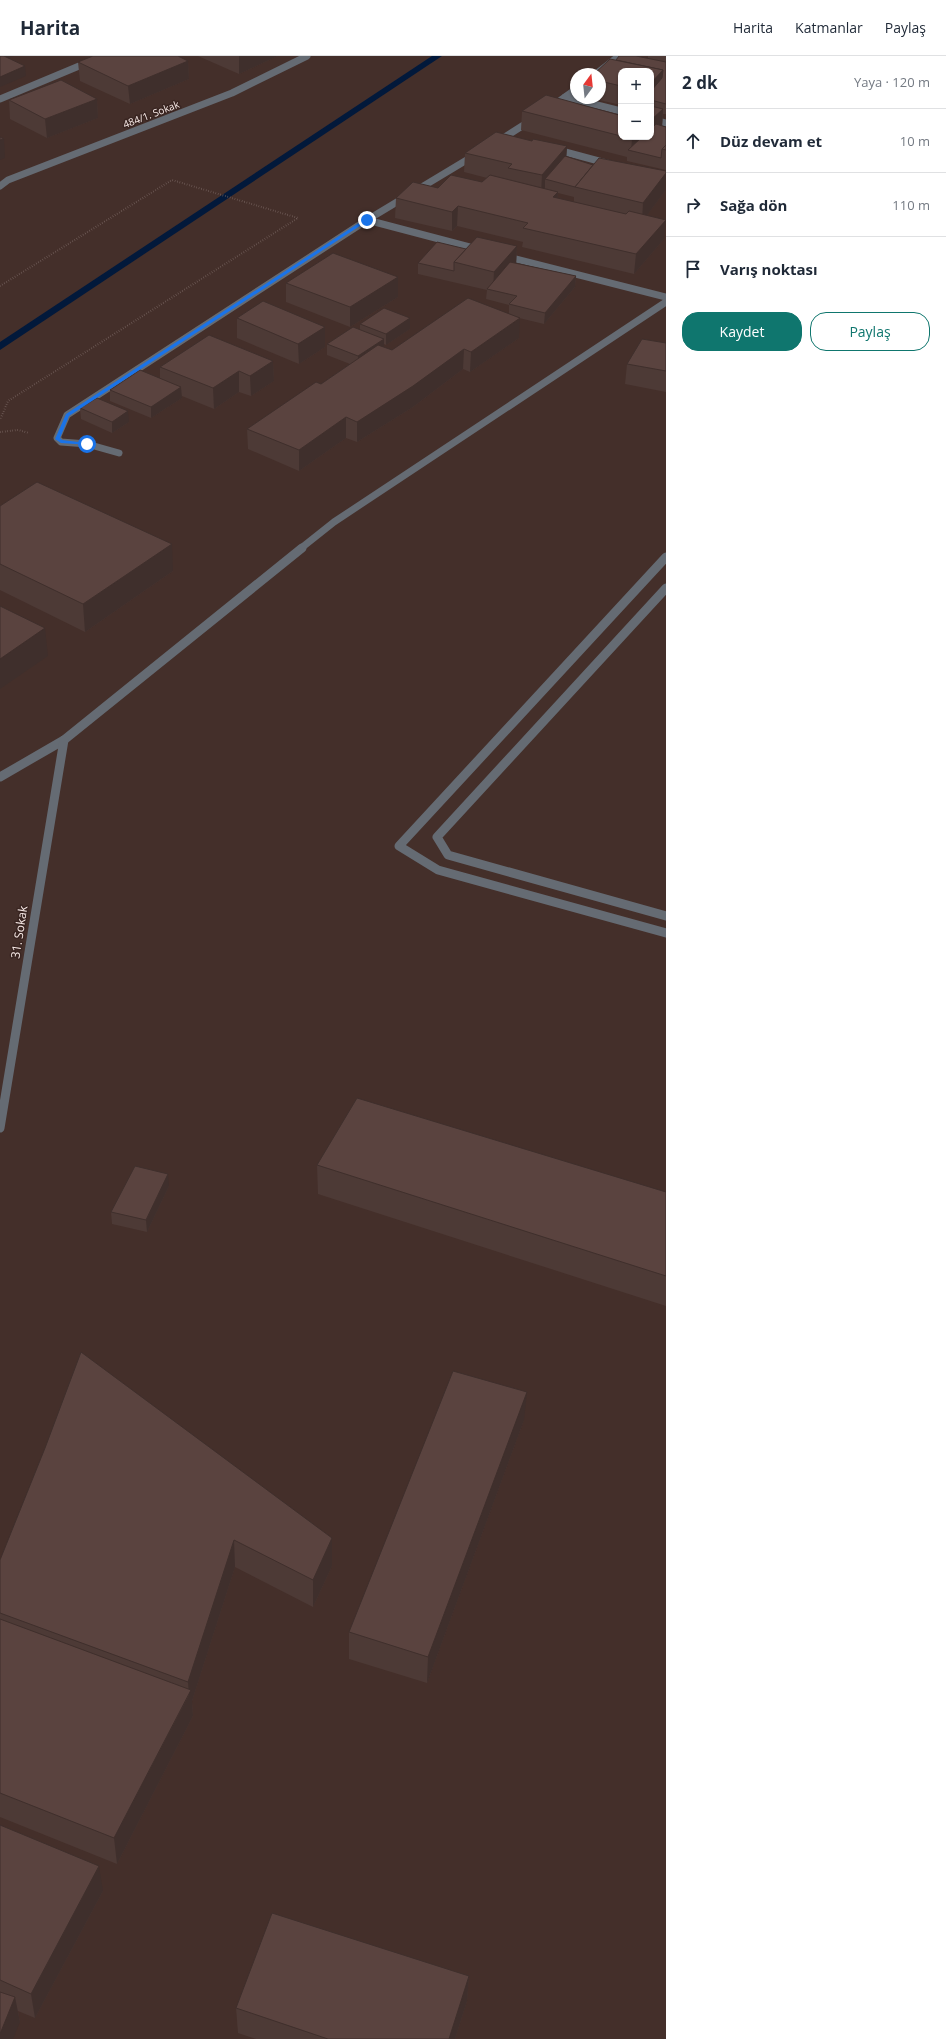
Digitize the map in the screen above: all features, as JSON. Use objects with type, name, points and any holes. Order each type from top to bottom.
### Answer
[{"type":"street","points":[[0,99],[103,56]]},
{"type":"street","name":"484/1. Sokak","points":[[0,186],[8,180],[232,93],[307,56]]},
{"type":"street","points":[[605,68],[621,57]]},
{"type":"street","points":[[492,145],[570,94]]},
{"type":"street","points":[[566,97],[618,111]]},
{"type":"street","points":[[654,120],[666,123]]},
{"type":"street","points":[[505,137],[513,139]]},
{"type":"street","points":[[543,147],[620,166]]},
{"type":"street","points":[[120,453],[87,444],[61,442],[57,438],[67,415],[367,220],[479,153]]},
{"type":"street","points":[[367,220],[490,252]]},
{"type":"street","points":[[497,254],[666,298]]},
{"type":"street","points":[[0,777],[64,740],[334,522],[666,302]]},
{"type":"street","points":[[664,561],[399,846],[438,870],[666,933]]},
{"type":"street","points":[[666,588],[437,837],[448,856],[666,916]]},
{"type":"street","name":"31. Sokak","points":[[0,1128],[64,740]]},
{"type":"path","points":[[0,286],[172,180],[298,218],[8,401],[0,420]]},
{"type":"building","points":[[0,56],[4,56],[25,66],[0,77]]},
{"type":"building","points":[[93,56],[178,56],[188,61],[128,86],[78,62]]},
{"type":"building","points":[[619,56],[636,56],[666,62],[666,104],[654,101],[654,87],[662,78],[663,70],[616,60]]},
{"type":"building","points":[[610,59],[653,68],[618,68],[618,85],[606,82],[606,68],[600,68]]},
{"type":"building","points":[[654,68],[663,70],[654,80]]},
{"type":"building","points":[[61,80],[97,99],[45,119],[9,100]]},
{"type":"building","points":[[546,95],[570,102],[570,104],[579,104],[618,115],[618,135],[522,111]]},
{"type":"building","points":[[654,107],[663,109],[654,117]]},
{"type":"building","points":[[656,124],[666,127],[666,145],[662,149],[661,158],[628,150],[639,140],[654,140],[654,126]]},
{"type":"building","points":[[496,132],[532,141],[533,139],[567,146],[542,175],[508,168],[512,164],[465,153]]},
{"type":"building","points":[[565,156],[593,165],[575,187],[545,179]]},
{"type":"building","points":[[599,158],[666,171],[666,173],[643,203],[575,187]]},
{"type":"building","points":[[451,175],[482,182],[490,175],[558,192],[553,197],[626,214],[629,211],[666,220],[636,254],[523,228],[528,223],[458,206],[452,212],[396,198],[413,182],[438,188]]},
{"type":"building","points":[[477,237],[517,246],[494,272],[454,262]]},
{"type":"building","points":[[437,242],[466,249],[454,262],[454,271],[418,263]]},
{"type":"building","points":[[333,253],[398,277],[350,307],[286,283]]},
{"type":"building","points":[[510,262],[576,276],[545,313],[509,304],[517,296],[487,289]]},
{"type":"building","points":[[468,298],[520,318],[471,352],[464,349],[413,386],[357,422],[346,417],[299,450],[247,429],[316,382],[321,384],[378,345],[392,350]]},
{"type":"building","points":[[263,301],[325,327],[298,344],[237,318]]},
{"type":"building","points":[[384,308],[410,318],[386,334],[360,324]]},
{"type":"building","points":[[353,327],[384,339],[358,356],[327,344]]},
{"type":"building","points":[[209,335],[273,361],[250,376],[239,371],[213,388],[160,367]]},
{"type":"building","points":[[642,339],[666,343],[666,371],[627,364]]},
{"type":"building","points":[[140,370],[181,387],[151,407],[110,390]]},
{"type":"building","points":[[97,398],[128,411],[112,422],[80,408]]},
{"type":"building","points":[[37,482],[172,544],[83,604],[0,564],[0,506]]},
{"type":"building","points":[[0,606],[45,628],[0,659]]},
{"type":"building","points":[[357,1098],[666,1192],[666,1276],[317,1165]]},
{"type":"building","points":[[135,1166],[168,1174],[146,1220],[111,1212]]},
{"type":"building","points":[[81,1352],[332,1538],[313,1580],[234,1540],[188,1682],[0,1613],[0,1560],[45,1448]]},
{"type":"building","points":[[453,1371],[527,1392],[428,1657],[349,1632]]},
{"type":"building","points":[[0,1619],[191,1690],[114,1838],[0,1793]]},
{"type":"building","points":[[0,1825],[99,1866],[31,1994],[0,1980]]},
{"type":"building","points":[[272,1913],[469,1976],[449,2039],[328,2039],[236,2008]]},
{"type":"building","points":[[0,1992],[15,1997],[0,2034]]},
{"type":"waterway","points":[[0,347],[438,56]]},
{"type":"route","points":[[87,444],[61,442],[57,438],[67,415],[367,220]]}]
